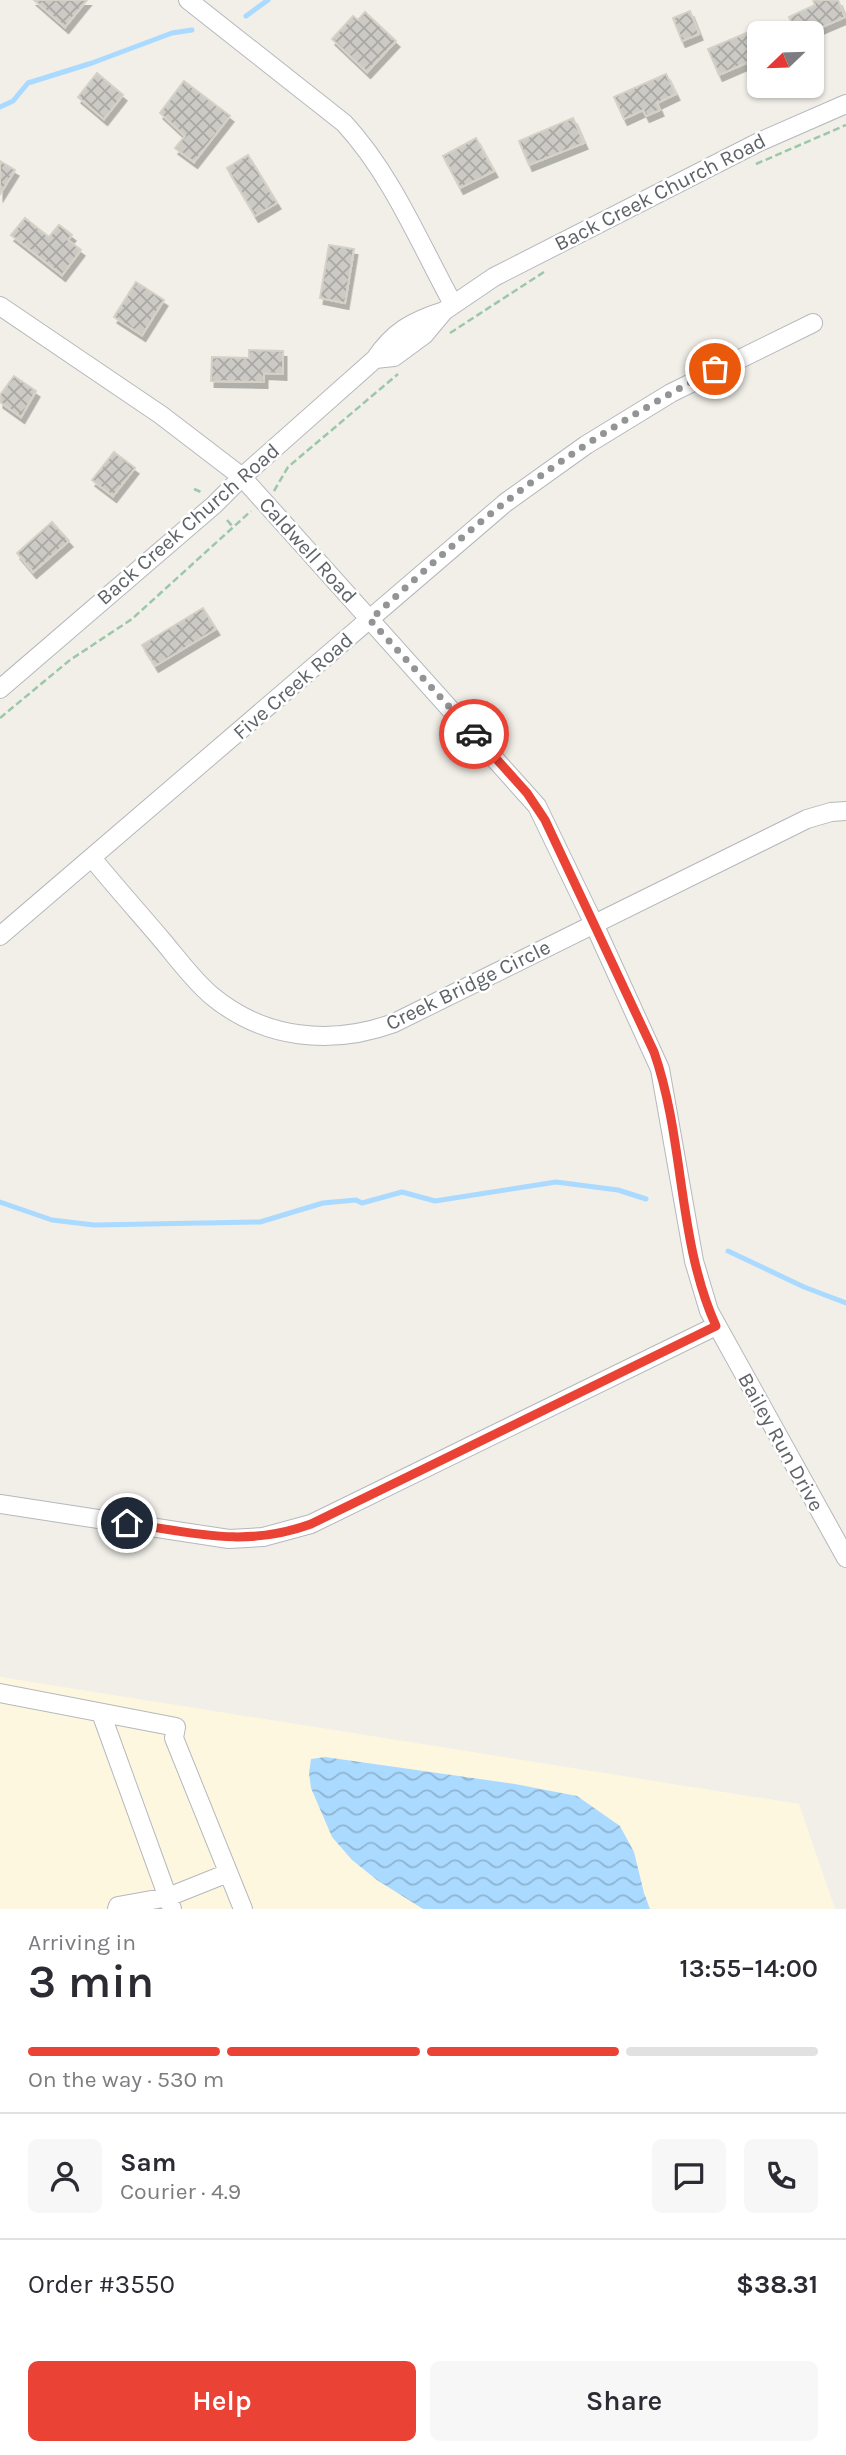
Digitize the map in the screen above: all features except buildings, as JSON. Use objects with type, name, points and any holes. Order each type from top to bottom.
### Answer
[{"type":"street","points":[[188,0],[344,123],[364,145],[379,166],[448,307]]},
{"type":"street","name":"Back Creek Church Road","points":[[0,689],[214,505],[375,359],[394,357],[424,335],[448,307],[494,277],[612,215],[759,142],[846,104]]},
{"type":"street","name":"Caldwell Road","points":[[0,306],[161,415],[242,477],[527,793],[545,820],[660,1069],[694,1261],[703,1295],[716,1326]]},
{"type":"street","name":"Five Creek Road","points":[[0,936],[370,620],[475,526],[586,445],[682,387],[813,323]]},
{"type":"street","name":"Creek Bridge Circle","points":[[92,858],[210,994],[231,1010],[271,1029],[306,1036],[351,1035],[394,1023],[807,819],[846,811]]},
{"type":"street","points":[[0,1504],[229,1539],[279,1534],[311,1524],[716,1326]]},
{"type":"street","name":"Bailey Run Drive","points":[[716,1326],[846,1558]]},
{"type":"street","points":[[0,1693],[176,1727],[174,1738],[243,1909]]},
{"type":"street","points":[[101,1713],[170,1903]]},
{"type":"street","points":[[117,1909],[118,1906],[170,1903],[228,1873]]},
{"type":"path","points":[[750,167],[846,125]]},
{"type":"path","points":[[446,335],[550,269]]},
{"type":"path","points":[[271,494],[278,487],[288,467],[407,366]]},
{"type":"path","points":[[194,489],[201,492]]},
{"type":"path","points":[[0,718],[70,660],[132,619],[247,514]]},
{"type":"path","points":[[227,520],[233,527]]},
{"type":"shaded area","points":[[0,1677],[799,1804],[835,1909],[0,1909]]},
{"type":"water","points":[[325,1757],[515,1784],[577,1796],[620,1826],[634,1852],[650,1909],[423,1909],[377,1880],[352,1860],[332,1837],[311,1788],[309,1773],[311,1759]]},
{"type":"waterway","points":[[246,16],[268,0]]},
{"type":"waterway","points":[[0,107],[13,101],[28,83],[172,33],[192,30]]},
{"type":"waterway","points":[[0,1202],[52,1220],[94,1225],[260,1222],[323,1203],[356,1200],[362,1203],[402,1192],[435,1201],[556,1182],[618,1190],[646,1199]]},
{"type":"waterway","points":[[728,1251],[804,1287],[846,1303]]},
{"type":"way so far","points":[[474,734],[370,620],[466,534],[545,473],[628,418],[715,369]]},
{"type":"route","points":[[127,1523],[229,1539],[262,1537],[296,1530],[716,1326],[703,1295],[694,1261],[664,1086],[654,1052],[545,820],[527,793],[474,734]]}]
